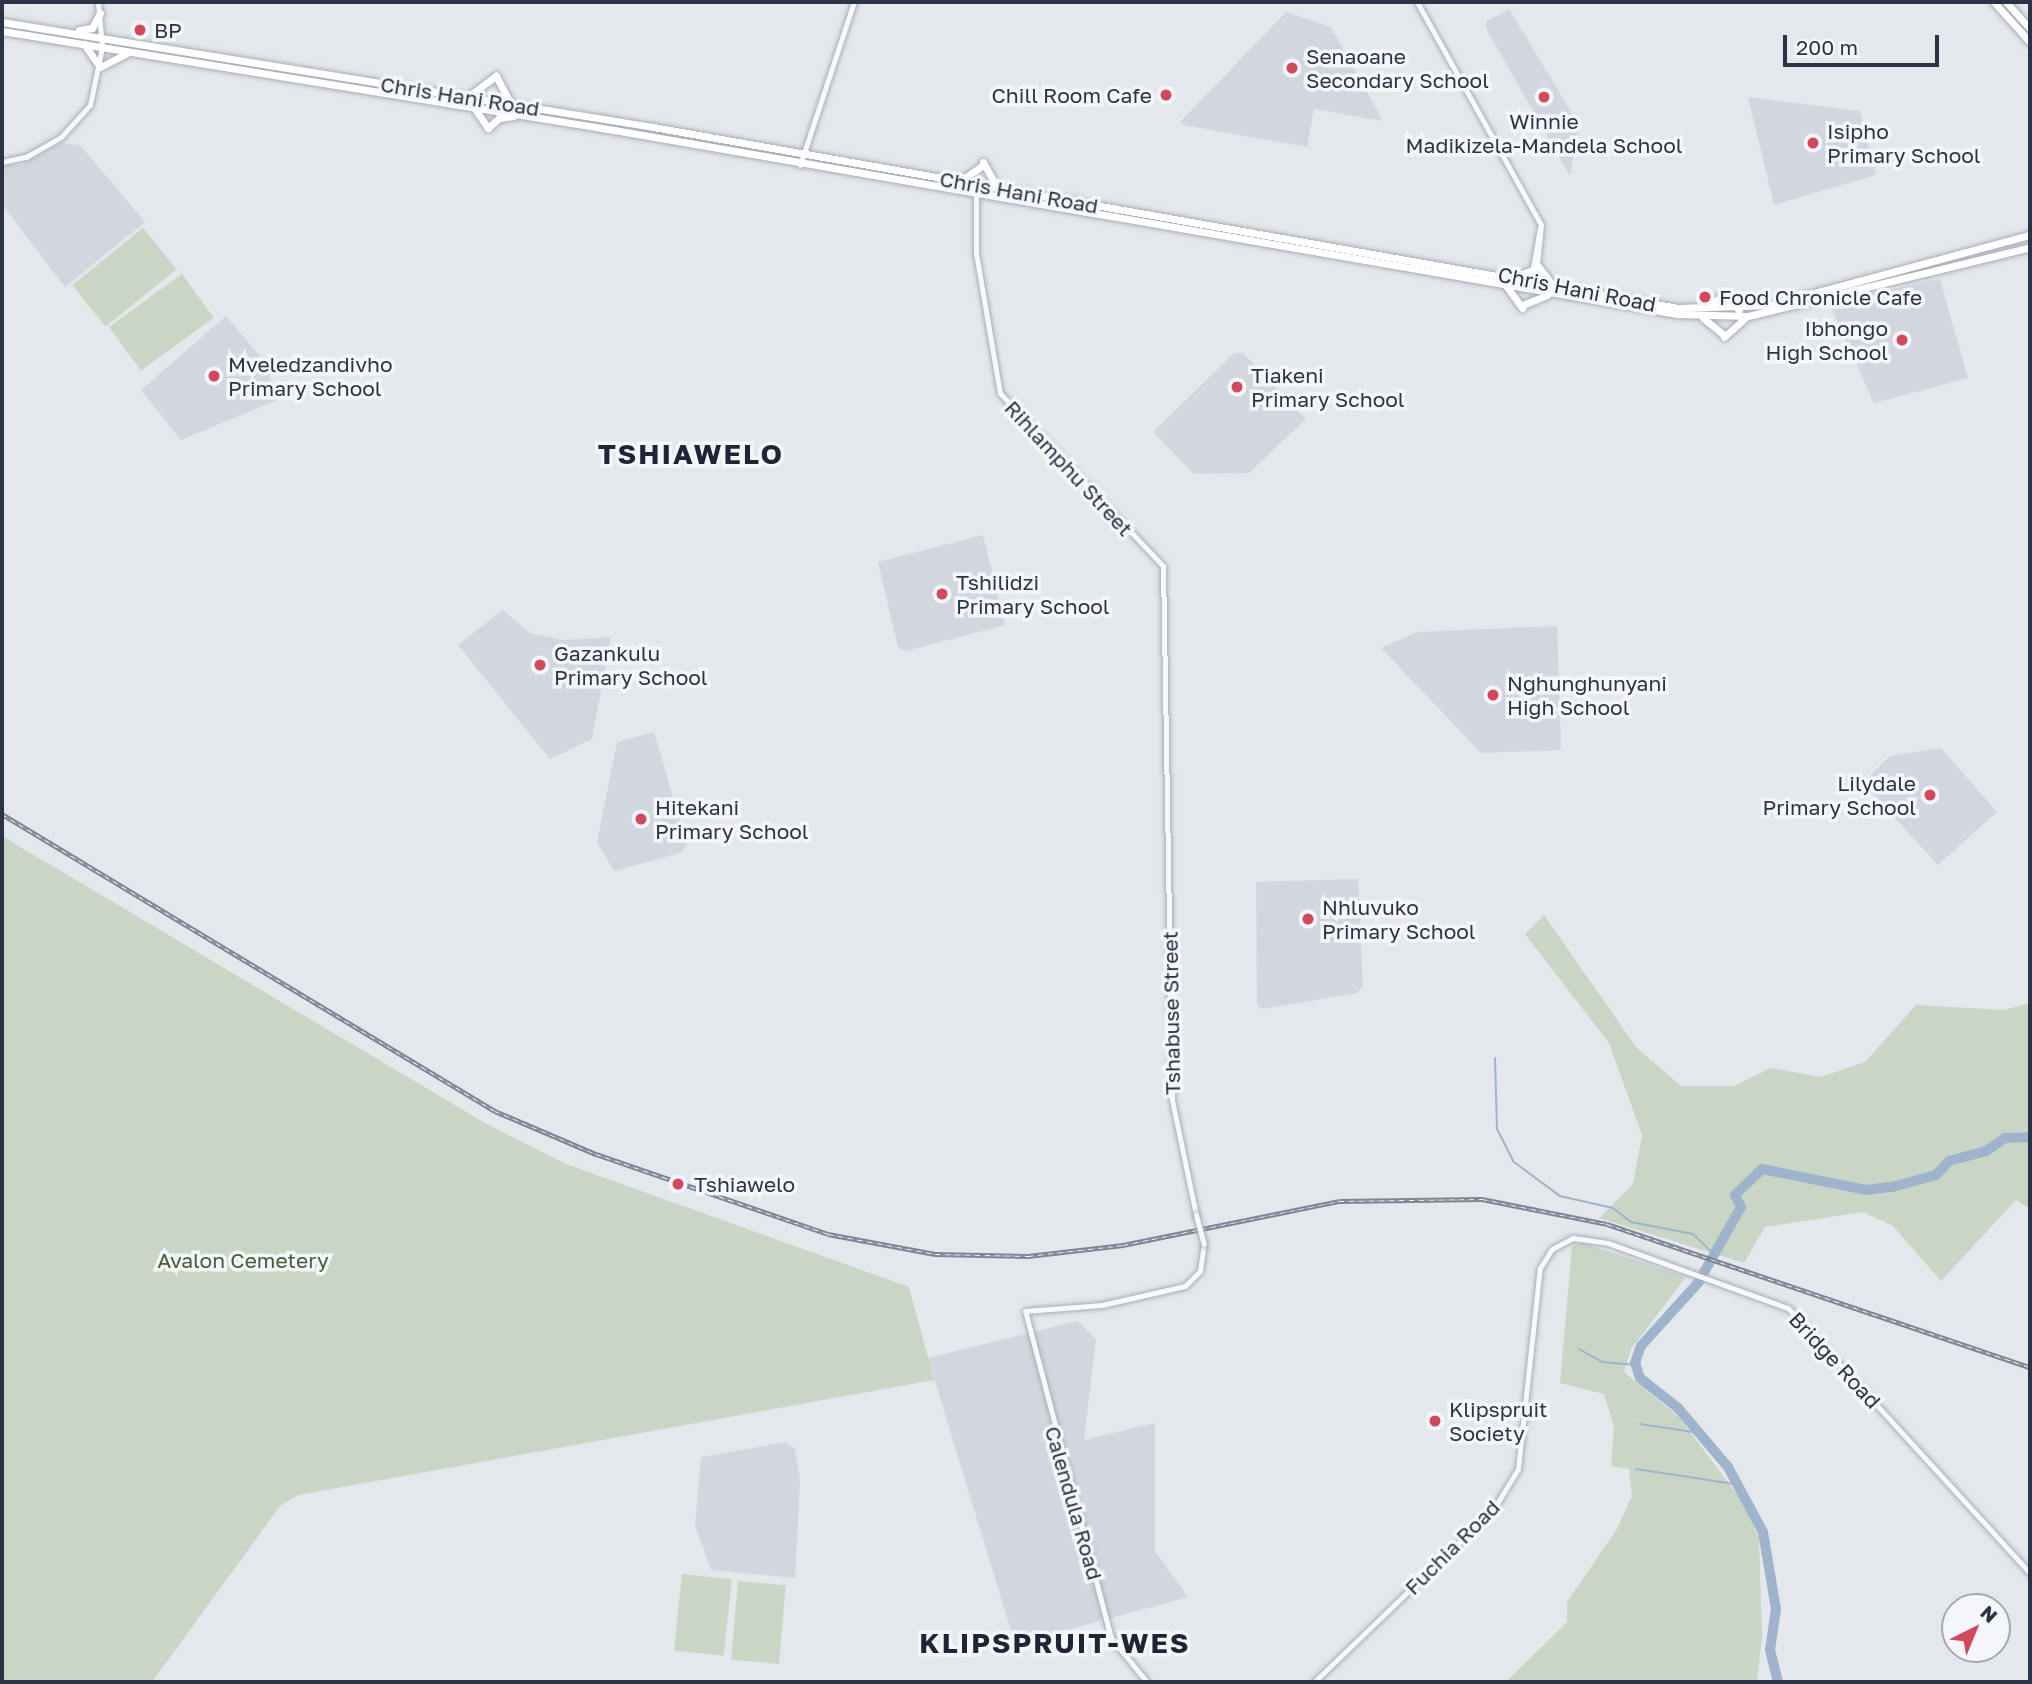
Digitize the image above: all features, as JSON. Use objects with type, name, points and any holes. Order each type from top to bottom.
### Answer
[{"type":"main road","points":[[1994,2],[2030,42]]},
{"type":"main road","points":[[2006,2],[2030,29]]},
{"type":"main road","points":[[64,31],[92,28],[100,15]]},
{"type":"main road","name":"Chris Hani Road","points":[[2,22],[510,103],[1505,274],[1701,313],[1739,310],[2029,236]]},
{"type":"main road","name":"Chris Hani Road","points":[[2,31],[540,117],[1531,292],[1701,313],[1748,316],[2030,248]]},
{"type":"main road","points":[[84,44],[100,67],[114,55],[138,53]]},
{"type":"main road","points":[[468,96],[496,76],[510,103]]},
{"type":"main road","points":[[472,106],[488,128],[502,117],[540,117]]},
{"type":"main road","points":[[942,179],[966,177],[982,163],[988,178],[999,189]]},
{"type":"main road","points":[[1505,274],[1535,268],[1543,278],[1566,288]]},
{"type":"main road","points":[[1507,287],[1523,306],[1548,294]]},
{"type":"main road","points":[[1739,310],[1722,295],[1701,313],[1724,336],[1748,316]]},
{"type":"street","points":[[2,162],[26,157],[66,133],[90,105],[102,47],[100,2]]},
{"type":"street","points":[[800,164],[854,2]]},
{"type":"street","points":[[1417,2],[1541,225],[1531,292]]},
{"type":"street","name":"Rihlamphu Street","points":[[976,193],[976,253],[1002,397],[1163,566]]},
{"type":"street","points":[[2029,236],[2030,248]]},
{"type":"street","name":"Tshabuse Street","points":[[1025,1311],[1102,1305],[1185,1286],[1200,1271],[1204,1244],[1172,1100],[1163,566]]},
{"type":"street","name":"Bridge Road","points":[[1545,1257],[1562,1242],[1582,1237],[1712,1279],[1793,1313],[2030,1573]]},
{"type":"street","name":"Fuchia Road","points":[[1314,1682],[1493,1510],[1518,1469],[1538,1277],[1545,1257]]},
{"type":"street","name":"Calendula Road","points":[[1025,1311],[1111,1638],[1147,1682]]},
{"type":"shaded area","name":"Winnie Madikizela-Mandela School","points":[[1509,9],[1579,125],[1570,176],[1486,28],[1486,22]]},
{"type":"shaded area","name":"Senaoane Secondary School","points":[[1286,12],[1331,27],[1383,121],[1314,109],[1307,147],[1184,125],[1181,121]]},
{"type":"shaded area","name":"Isipho Primary School","points":[[1748,97],[1860,111],[1876,175],[1774,205]]},
{"type":"shaded area","points":[[61,143],[80,145],[145,222],[65,287],[2,204],[2,166],[21,165]]},
{"type":"shaded area","name":"Ibhongo High School","points":[[1940,279],[1968,378],[1874,403],[1829,303]]},
{"type":"shaded area","name":"Mveledzandivho Primary School","points":[[226,316],[265,362],[277,400],[181,440],[141,390]]},
{"type":"shaded area","name":"Tiakeni Primary School","points":[[1243,353],[1306,419],[1249,473],[1194,474],[1153,432],[1233,354]]},
{"type":"shaded area","name":"Tshilidzi Primary School","points":[[983,535],[1005,625],[906,651],[898,648],[878,562]]},
{"type":"shaded area","name":"Gazankulu Primary School","points":[[503,610],[530,633],[563,640],[611,637],[592,739],[550,759],[458,645]]},
{"type":"shaded area","name":"Nghunghunyani High School","points":[[1557,626],[1561,750],[1481,753],[1381,648],[1418,632]]},
{"type":"shaded area","name":"Hitekani Primary School","points":[[654,732],[687,845],[680,853],[614,871],[597,842],[617,742]]},
{"type":"shaded area","name":"Lilydale Primary School","points":[[1941,748],[1997,812],[1938,865],[1863,783],[1890,756]]},
{"type":"shaded area","name":"Nhluvuko Primary School","points":[[1358,879],[1363,986],[1357,993],[1263,1009],[1257,1005],[1256,882]]},
{"type":"shaded area","points":[[1077,1321],[1096,1339],[1084,1440],[1155,1423],[1155,1551],[1188,1597],[1015,1644],[928,1358]]},
{"type":"shaded area","points":[[786,1442],[795,1449],[800,1480],[795,1578],[711,1570],[695,1525],[701,1457]]},
{"type":"green space","points":[[143,228],[176,269],[106,326],[72,285]]},
{"type":"green space","points":[[182,274],[214,318],[141,371],[109,327]]},
{"type":"green space","name":"Avalon Cemetery","points":[[2,836],[485,1123],[566,1164],[909,1287],[934,1380],[298,1495],[280,1506],[152,1682],[2,1682]]},
{"type":"green space","points":[[1544,915],[1636,1047],[1681,1086],[1734,1086],[1771,1068],[1821,1077],[1865,1062],[1916,1005],[2004,1010],[2030,1003],[2030,1209],[2016,1200],[1941,1281],[1893,1226],[1863,1212],[1765,1227],[1744,1263],[1599,1218],[1633,1184],[1642,1135],[1609,1043],[1525,934]]},
{"type":"green space","points":[[1583,1243],[1686,1277],[1631,1349],[1624,1372],[1679,1417],[1745,1505],[1759,1538],[1762,1637],[1757,1682],[1506,1682],[1567,1622],[1567,1602],[1617,1529],[1632,1496],[1629,1469],[1611,1466],[1614,1427],[1604,1394],[1560,1383],[1572,1246]]},
{"type":"green space","points":[[682,1574],[732,1579],[724,1656],[674,1651]]},
{"type":"green space","points":[[738,1581],[786,1585],[779,1664],[731,1660]]},
{"type":"waterway","points":[[1495,1058],[1497,1129],[1514,1162],[1560,1196],[1613,1208],[1631,1222],[1693,1234],[1714,1254]]},
{"type":"waterway","points":[[1778,1682],[1770,1650],[1776,1609],[1763,1532],[1728,1467],[1678,1408],[1640,1378],[1635,1363],[1641,1346],[1698,1283],[1741,1207],[1735,1195],[1762,1169],[1866,1190],[1892,1187],[1936,1175],[1949,1161],[1986,1151],[2005,1138],[2030,1137]]},
{"type":"waterway","points":[[1579,1349],[1602,1362],[1636,1365]]},
{"type":"waterway","points":[[1640,1424],[1699,1433]]},
{"type":"waterway","points":[[1636,1469],[1741,1485]]},
{"type":"railway","points":[[2,814],[495,1111],[596,1154],[828,1234],[935,1254],[1028,1256],[1123,1245],[1339,1201],[1482,1199],[1607,1224],[2030,1367]]},
{"type":"place","name":"BP","points":[[140,30]]},
{"type":"place","name":"Senaoane Secondary School","points":[[1292,68]]},
{"type":"place","name":"Chill Room Cafe","points":[[1166,95]]},
{"type":"place","name":"Winnie Madikizela-Mandela School","points":[[1544,97]]},
{"type":"place","name":"Isipho Primary School","points":[[1813,143]]},
{"type":"place","name":"Food Chronicle Cafe","points":[[1705,297]]},
{"type":"place","name":"Ibhongo High School","points":[[1902,340]]},
{"type":"place","name":"Mveledzandivho Primary School","points":[[214,376]]},
{"type":"place","name":"Tiakeni Primary School","points":[[1237,387]]},
{"type":"place","name":"Tshilidzi Primary School","points":[[942,594]]},
{"type":"place","name":"Gazankulu Primary School","points":[[540,665]]},
{"type":"place","name":"Nghunghunyani High School","points":[[1493,695]]},
{"type":"place","name":"Lilydale Primary School","points":[[1930,795]]},
{"type":"place","name":"Hitekani Primary School","points":[[641,819]]},
{"type":"place","name":"Nhluvuko Primary School","points":[[1308,919]]},
{"type":"place","name":"Tshiawelo","points":[[678,1184]]},
{"type":"place","name":"Klipspruit Society","points":[[1435,1421]]},
{"type":"district","name":"TSHIAWELO","points":[[691,454]]},
{"type":"district","name":"KLIPSPRUIT-WES","points":[[1055,1643]]}]
